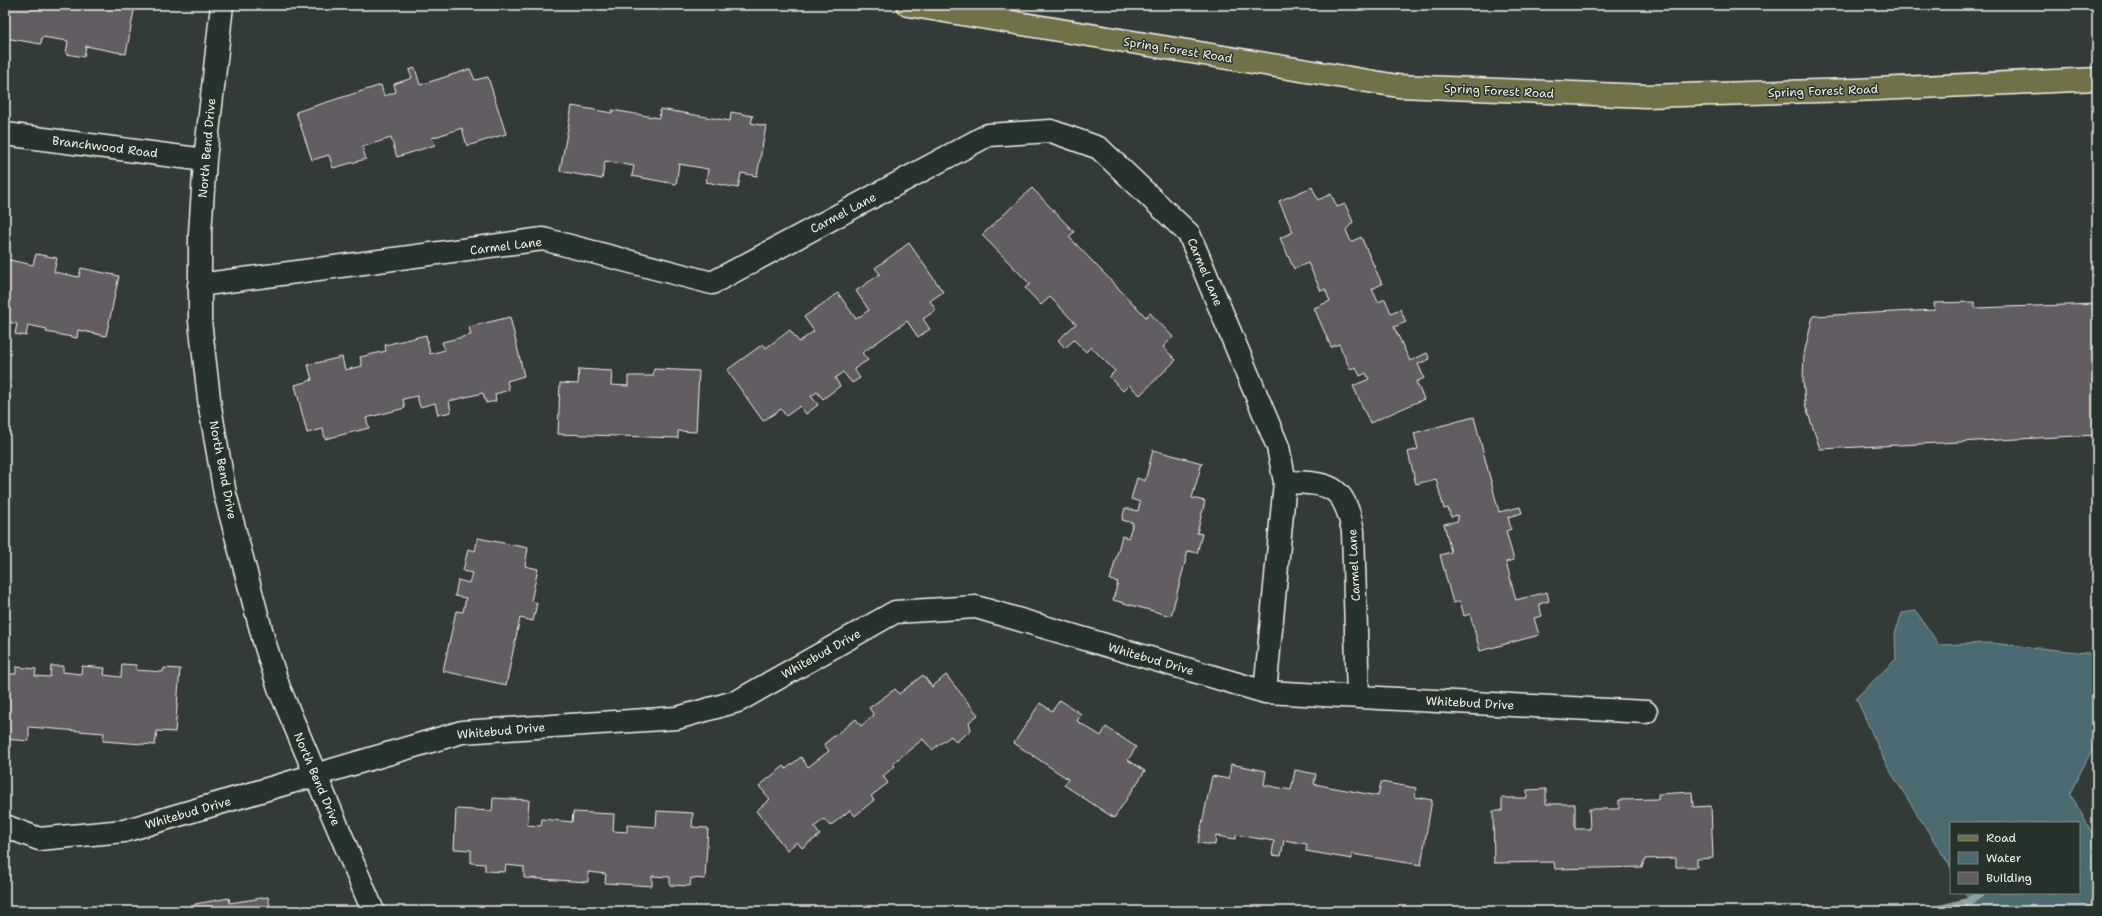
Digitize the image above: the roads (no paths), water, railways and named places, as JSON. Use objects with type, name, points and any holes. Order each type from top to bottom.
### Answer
[{"type":"main road","name":"Spring Forest Road","points":[[908,5],[1398,86],[1646,96],[1847,90],[2097,79]]},
{"type":"street","name":"North Bend Drive","points":[[222,5],[205,160],[200,234],[200,321],[210,406],[225,494],[264,641],[279,688],[373,911]]},
{"type":"street","name":"Carmel Lane","points":[[199,285],[543,239],[712,283],[988,135],[1051,131],[1099,148],[1189,234],[1278,447],[1285,482],[1265,692]]},
{"type":"street","name":"Branchwood Road","points":[[5,134],[205,160]]},
{"type":"street","name":"Carmel Lane","points":[[1285,482],[1316,483],[1338,491],[1349,510],[1354,531],[1358,697]]},
{"type":"street","name":"Whitebud Drive","points":[[5,826],[39,839],[124,831],[462,732],[677,718],[730,703],[744,697],[896,612],[976,607],[1265,692],[1646,712]]},
{"type":"water","points":[[1916,611],[1939,645],[1990,643],[2097,654],[2097,740],[2070,793],[2097,842],[2097,911],[1975,911],[1966,894],[2080,894],[2080,822],[1950,822],[1950,866],[1887,766],[1856,698],[1896,659],[1895,634],[1902,613]]},
{"type":"waterway","points":[[1934,911],[1969,902],[1979,894]]}]
